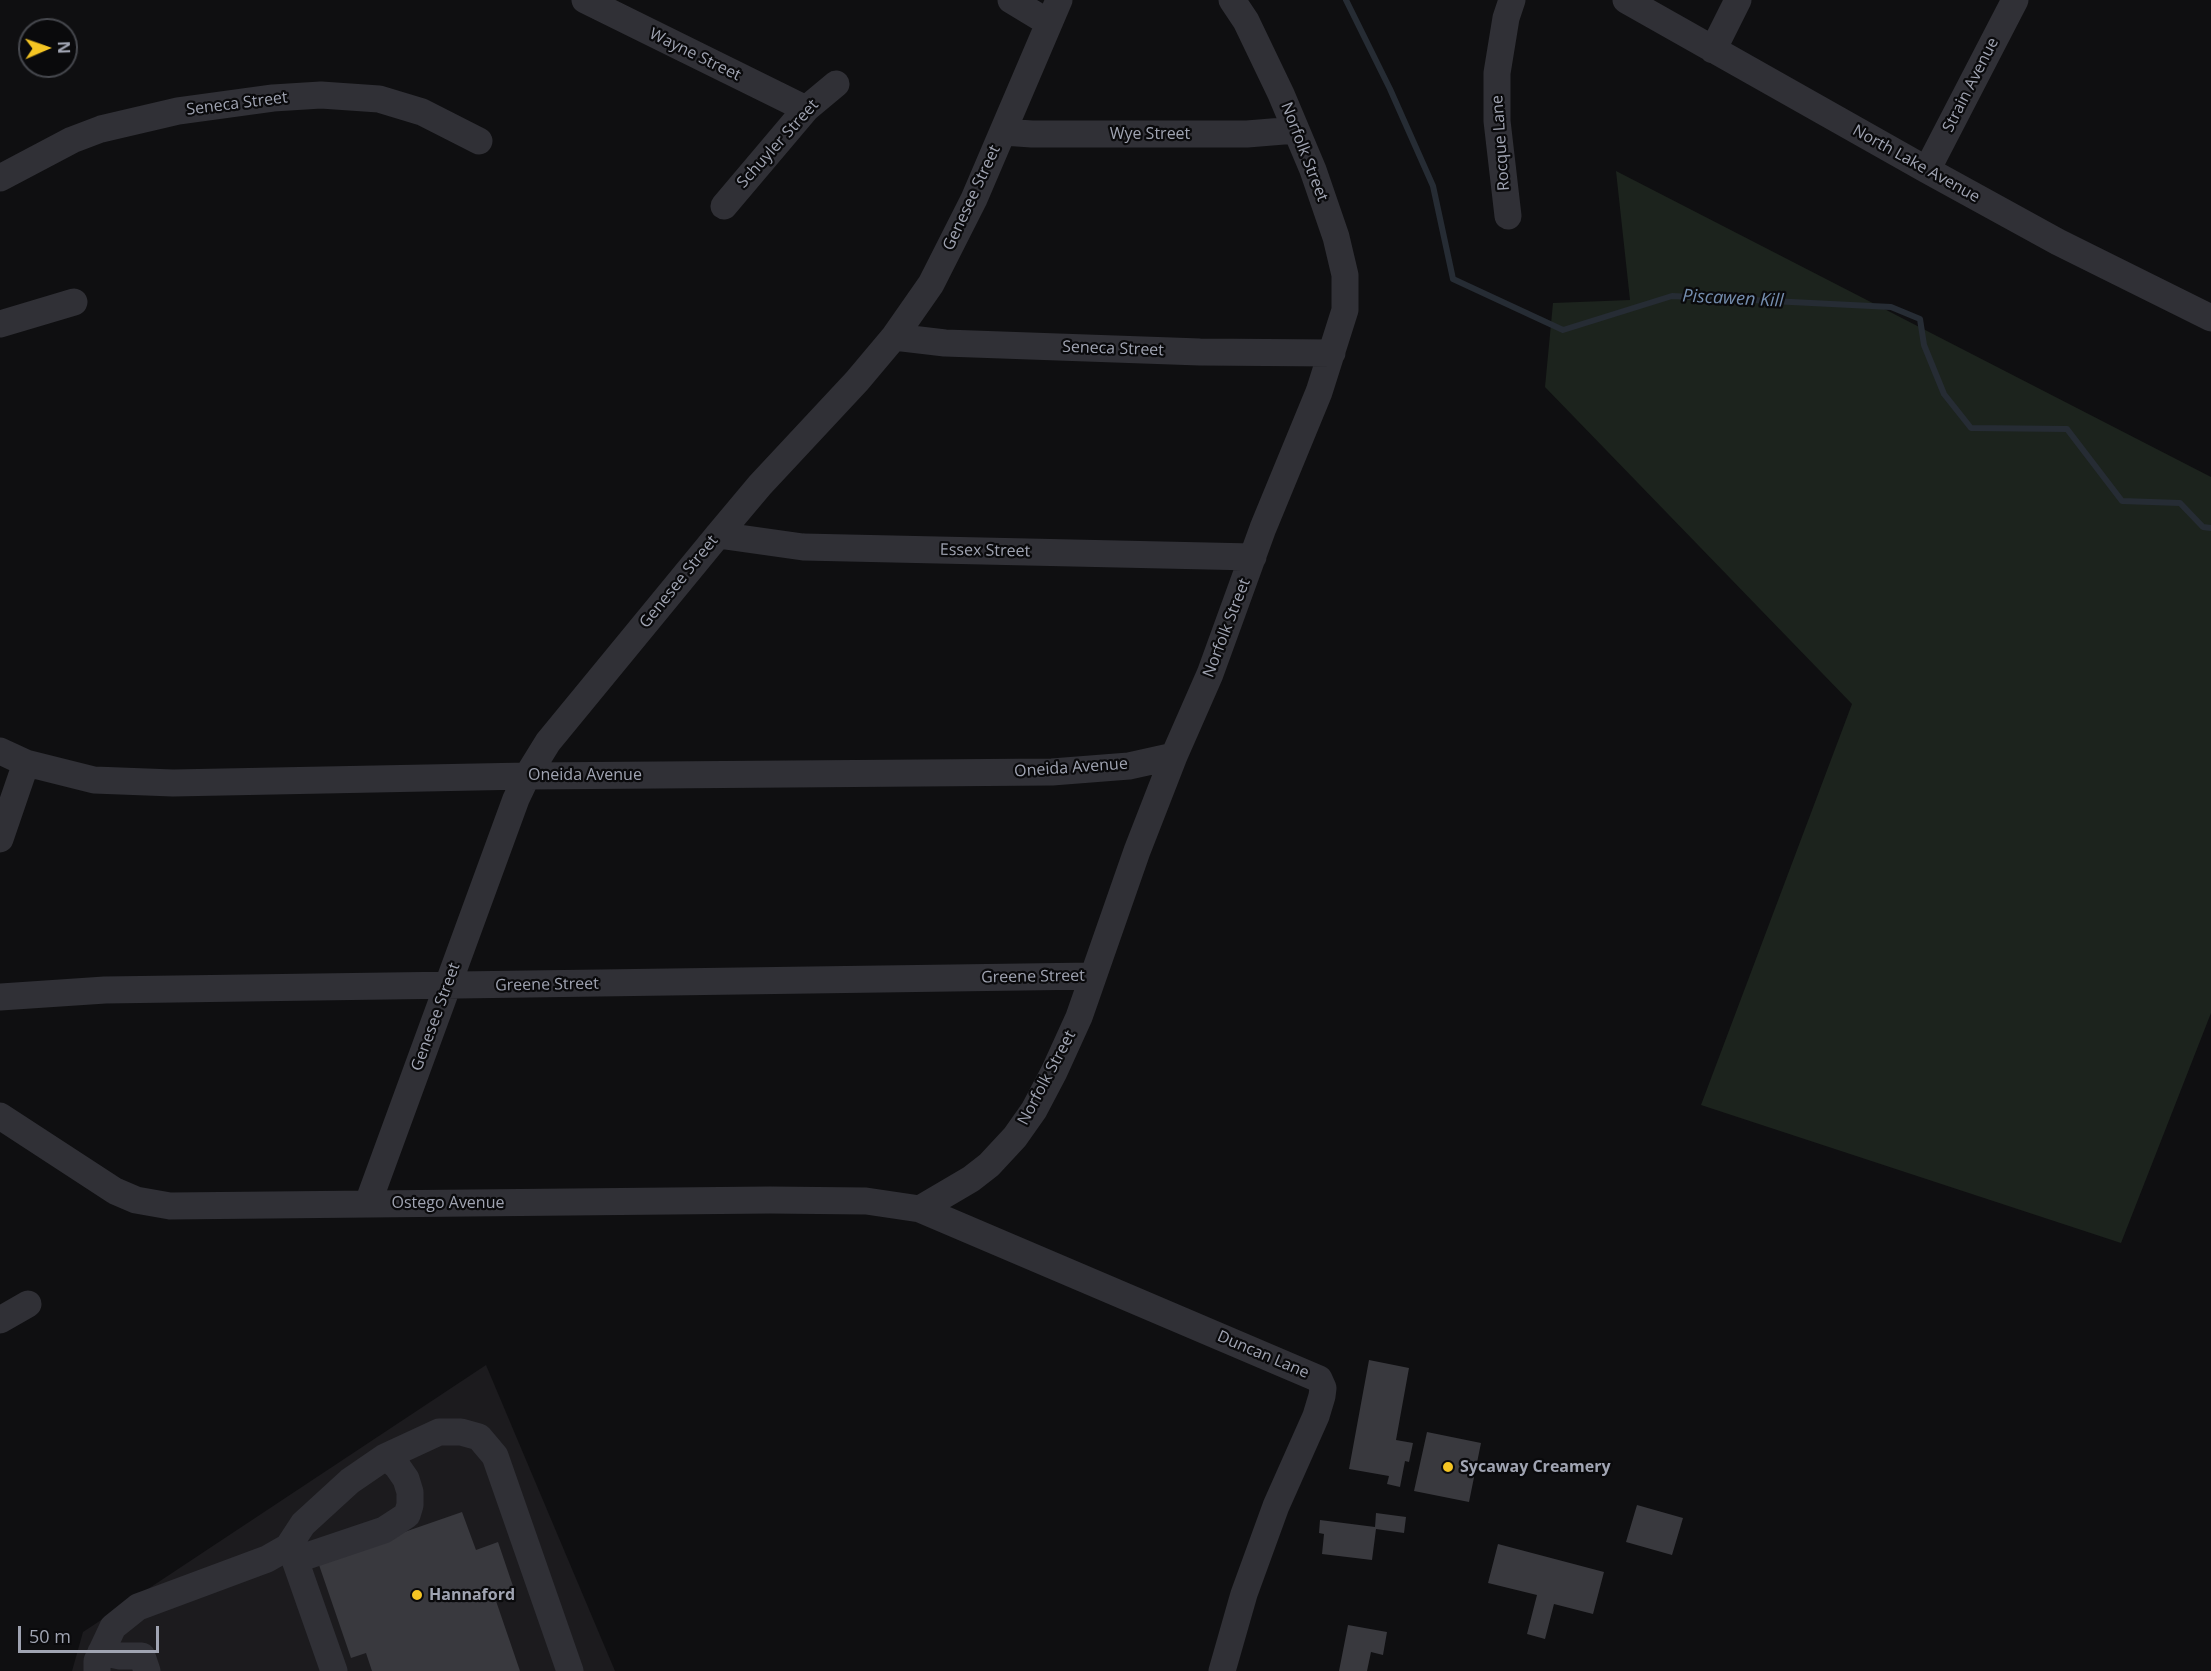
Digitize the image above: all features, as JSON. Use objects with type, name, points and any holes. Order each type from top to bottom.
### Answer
[{"type":"street","name":"Wayne Street","points":[[585,0],[806,110]]},
{"type":"street","points":[[1011,0],[1054,12]]},
{"type":"street","name":"Norfolk Street","points":[[920,1209],[971,1179],[989,1165],[1015,1137],[1034,1110],[1054,1072],[1079,1017],[1137,851],[1174,756],[1210,674],[1263,528],[1319,392],[1346,310],[1345,275],[1336,237],[1313,170],[1246,21],[1232,0]]},
{"type":"street","name":"Rocque Lane","points":[[1508,216],[1497,122],[1497,73],[1506,18],[1512,0]]},
{"type":"street","name":"North Lake Avenue","points":[[1626,0],[2058,242],[2211,318]]},
{"type":"street","points":[[1713,50],[1738,0]]},
{"type":"street","name":"Strain Avenue","points":[[1927,170],[2015,0]]},
{"type":"street","name":"Genesee Street","points":[[368,1203],[516,799],[527,776],[548,742],[718,535],[760,485],[857,381],[894,337],[932,284],[974,199],[1054,12]]},
{"type":"street","name":"Schuyler Street","points":[[723,206],[806,110],[836,84]]},
{"type":"street","name":"Seneca Street","points":[[0,178],[72,140],[101,129],[178,111],[273,98],[321,95],[379,99],[422,112],[479,141]]},
{"type":"street","name":"Wye Street","points":[[1003,132],[1247,134],[1296,130]]},
{"type":"street","points":[[0,324],[74,302]]},
{"type":"street","name":"Seneca Street","points":[[894,337],[945,343],[1131,350],[1332,353]]},
{"type":"street","name":"Essex Street","points":[[718,535],[803,547],[1253,557]]},
{"type":"street","name":"Oneida Avenue","points":[[0,751],[26,763],[94,780],[173,783],[527,776],[1052,772],[1129,766],[1174,756]]},
{"type":"street","points":[[0,839],[26,763]]},
{"type":"street","name":"Greene Street","points":[[0,997],[105,990],[1093,976]]},
{"type":"street","name":"Ostego Avenue","points":[[0,1116],[115,1191],[135,1200],[170,1206],[866,1201],[920,1209]]},
{"type":"street","name":"Duncan Lane","points":[[920,1209],[1319,1379],[1323,1388],[1316,1416],[1276,1506],[1244,1594],[1222,1671]]},
{"type":"street","points":[[0,1320],[28,1304]]},
{"type":"street","points":[[334,1671],[292,1553],[303,1524],[350,1481],[386,1456],[439,1432],[461,1432],[478,1437],[495,1456],[570,1671]]},
{"type":"street","points":[[99,1661],[113,1627],[138,1607],[267,1559],[384,1530],[407,1515],[410,1492],[406,1479],[386,1456]]},
{"type":"street","points":[[99,1661],[120,1656],[142,1656],[147,1671]]},
{"type":"shaded area","points":[[1616,171],[2211,477],[2211,1013],[2121,1243],[1701,1105],[1852,704],[1545,387],[1553,303],[1630,300]]},
{"type":"shaded area","points":[[486,1365],[615,1671],[72,1671],[83,1632]]},
{"type":"building","points":[[1369,1360],[1409,1368],[1396,1440],[1413,1443],[1409,1462],[1405,1461],[1400,1487],[1387,1484],[1389,1476],[1349,1469]]},
{"type":"building","name":"Sycaway Creamery","points":[[1427,1432],[1481,1443],[1469,1502],[1414,1491]]},
{"type":"building","points":[[1637,1505],[1683,1518],[1672,1555],[1626,1542]]},
{"type":"building","name":"Hannaford","points":[[462,1512],[476,1550],[498,1542],[515,1592],[495,1598],[520,1671],[372,1671],[366,1653],[351,1658],[318,1562]]},
{"type":"building","points":[[1376,1513],[1406,1517],[1404,1533],[1376,1529],[1372,1560],[1322,1554],[1324,1534],[1319,1533],[1320,1520],[1375,1527]]},
{"type":"building","points":[[1498,1544],[1604,1572],[1593,1614],[1554,1604],[1545,1639],[1527,1634],[1537,1595],[1488,1583]]},
{"type":"building","points":[[1348,1625],[1387,1632],[1383,1655],[1371,1652],[1367,1671],[1339,1671]]},
{"type":"waterway","name":"Piscawen Kill","points":[[1346,0],[1390,89],[1433,186],[1453,279],[1563,330],[1672,296],[1891,307],[1920,319],[1924,345],[1944,394],[1971,428],[2067,429],[2122,501],[2180,503],[2203,527],[2211,528]]},
{"type":"place","name":"Sycaway Creamery","points":[[1448,1467]]},
{"type":"place","name":"Hannaford","points":[[417,1595]]}]
